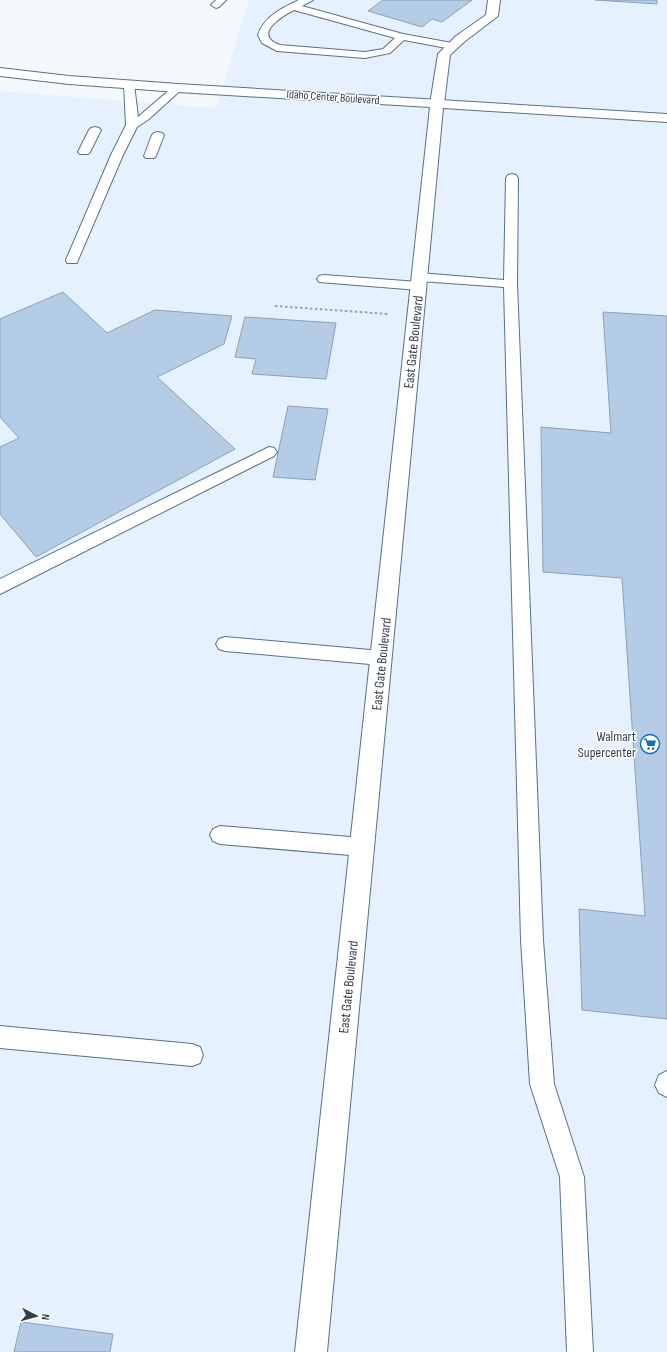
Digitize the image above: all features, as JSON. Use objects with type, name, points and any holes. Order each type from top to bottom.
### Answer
[{"type":"street","name":"East Gate Boulevard","points":[[311,1352],[437,104],[444,54],[460,39],[492,16],[494,0]]},
{"type":"street","name":"Idaho Center Boulevard","points":[[0,72],[178,88],[667,118]]},
{"type":"lane","points":[[308,0],[292,6],[268,23],[264,34],[266,40],[277,48],[365,55],[386,51],[402,37]]},
{"type":"lane","points":[[292,6],[402,37],[452,46]]},
{"type":"lane","points":[[72,260],[117,154],[132,125],[132,112],[128,84]]},
{"type":"lane","points":[[132,125],[145,117],[178,88]]},
{"type":"lane","points":[[84,152],[95,130]]},
{"type":"lane","points":[[150,156],[158,135]]},
{"type":"lane","points":[[512,178],[510,284],[532,948],[542,1084],[572,1177],[580,1352]]},
{"type":"lane","points":[[324,279],[510,284]]},
{"type":"lane","points":[[0,587],[269,452]]},
{"type":"lane","points":[[225,644],[381,658]]},
{"type":"lane","points":[[220,835],[362,847]]},
{"type":"lane","points":[[0,1037],[192,1055]]},
{"type":"path","points":[[275,306],[388,314]]},
{"type":"shaded area","points":[[249,0],[667,0],[667,1352],[0,1352],[0,91],[216,108]]},
{"type":"building","points":[[383,0],[472,0],[442,22],[432,19],[422,27],[368,11]]},
{"type":"building","points":[[595,0],[657,0],[657,4]]},
{"type":"building","points":[[63,292],[107,333],[155,310],[232,316],[224,344],[157,377],[235,449],[36,557],[0,514],[0,447],[19,438],[0,417],[0,319]]},
{"type":"building","name":"Walmart Supercenter","points":[[603,312],[667,316],[667,1019],[582,1010],[579,909],[645,916],[622,578],[543,572],[541,427],[611,433]]},
{"type":"building","points":[[245,317],[336,323],[326,379],[252,374],[256,359],[235,357]]},
{"type":"building","points":[[288,406],[328,409],[315,480],[273,477]]},
{"type":"building","points":[[21,1322],[113,1334],[110,1352],[14,1352]]},
{"type":"place","name":"Walmart Supercenter","points":[[650,744]]}]
